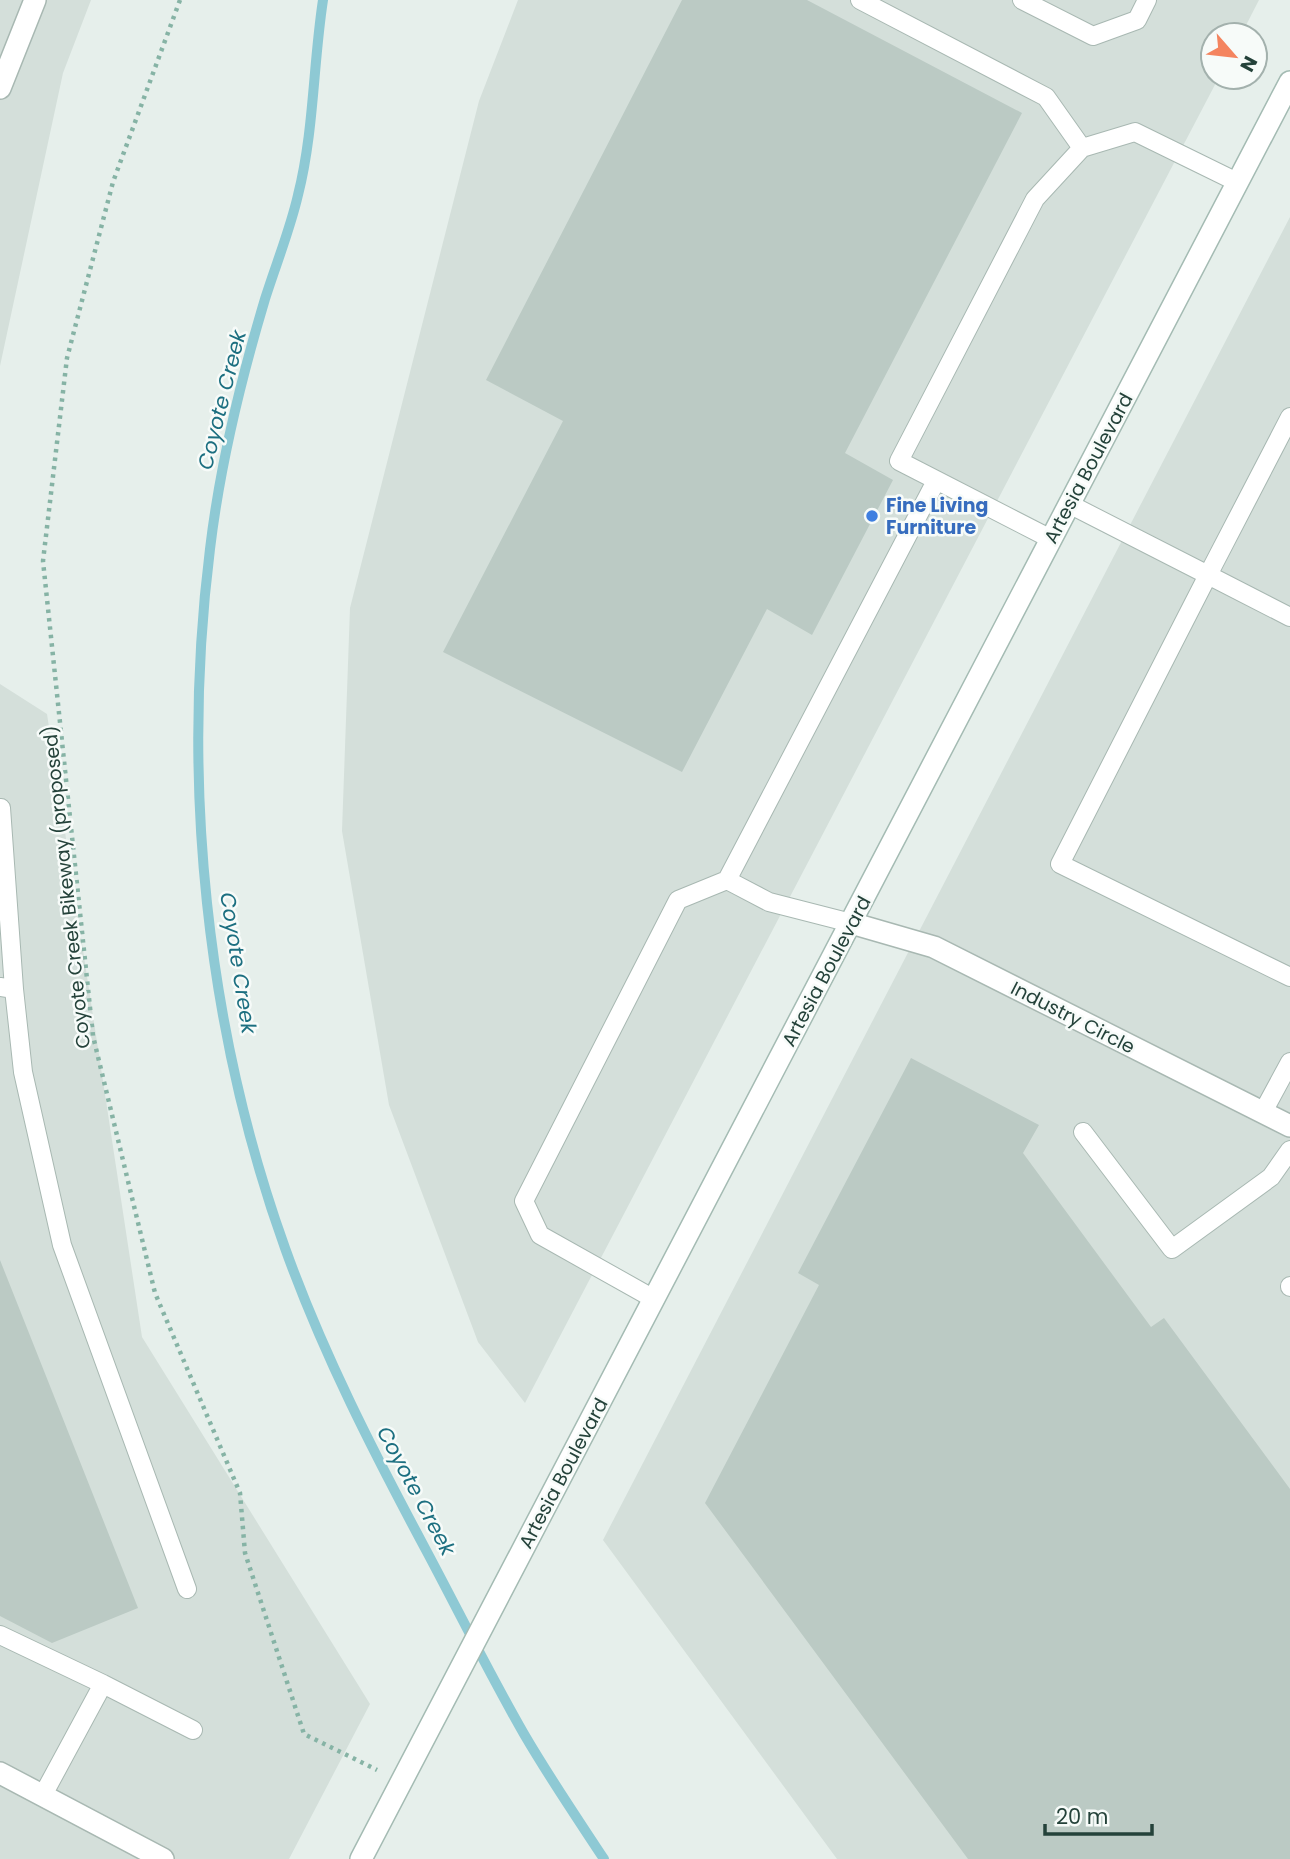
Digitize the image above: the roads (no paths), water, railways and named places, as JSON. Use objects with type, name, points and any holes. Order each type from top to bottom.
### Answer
[{"type":"main road","points":[[0,88],[35,0]]},
{"type":"main road","name":"Artesia Boulevard","points":[[360,1859],[1290,82]]},
{"type":"main road","name":"Industry Circle","points":[[851,923],[934,947],[1290,1126]]},
{"type":"main road","points":[[0,1773],[163,1859]]},
{"type":"lane","points":[[860,0],[1046,97],[1082,148]]},
{"type":"lane","points":[[1022,0],[1093,36],[1137,20],[1147,0]]},
{"type":"lane","points":[[1051,539],[899,461],[1035,199],[1082,148],[1135,132],[1237,182]]},
{"type":"lane","points":[[1290,417],[1060,864],[1290,977]]},
{"type":"lane","points":[[654,1298],[540,1235],[523,1201],[678,900],[727,880],[936,481]]},
{"type":"lane","points":[[1069,505],[1290,617]]},
{"type":"lane","points":[[1,808],[7,988],[62,1245],[187,1589]]},
{"type":"lane","points":[[727,880],[769,902],[851,923]]},
{"type":"lane","points":[[1263,1112],[1290,1062]]},
{"type":"lane","points":[[1083,1132],[1172,1249],[1271,1177],[1290,1150]]},
{"type":"lane","points":[[0,1635],[192,1730]]},
{"type":"lane","points":[[43,1795],[103,1684]]},
{"type":"waterway","name":"Coyote Creek","points":[[323,0],[303,171],[291,221],[265,299],[240,391],[225,454],[210,549],[198,725],[200,814],[207,903],[219,991],[236,1079],[258,1164],[285,1248],[333,1365],[388,1478],[511,1712],[604,1859]]},
{"type":"place","name":"Fine Living Furniture","points":[[872,516]]}]
